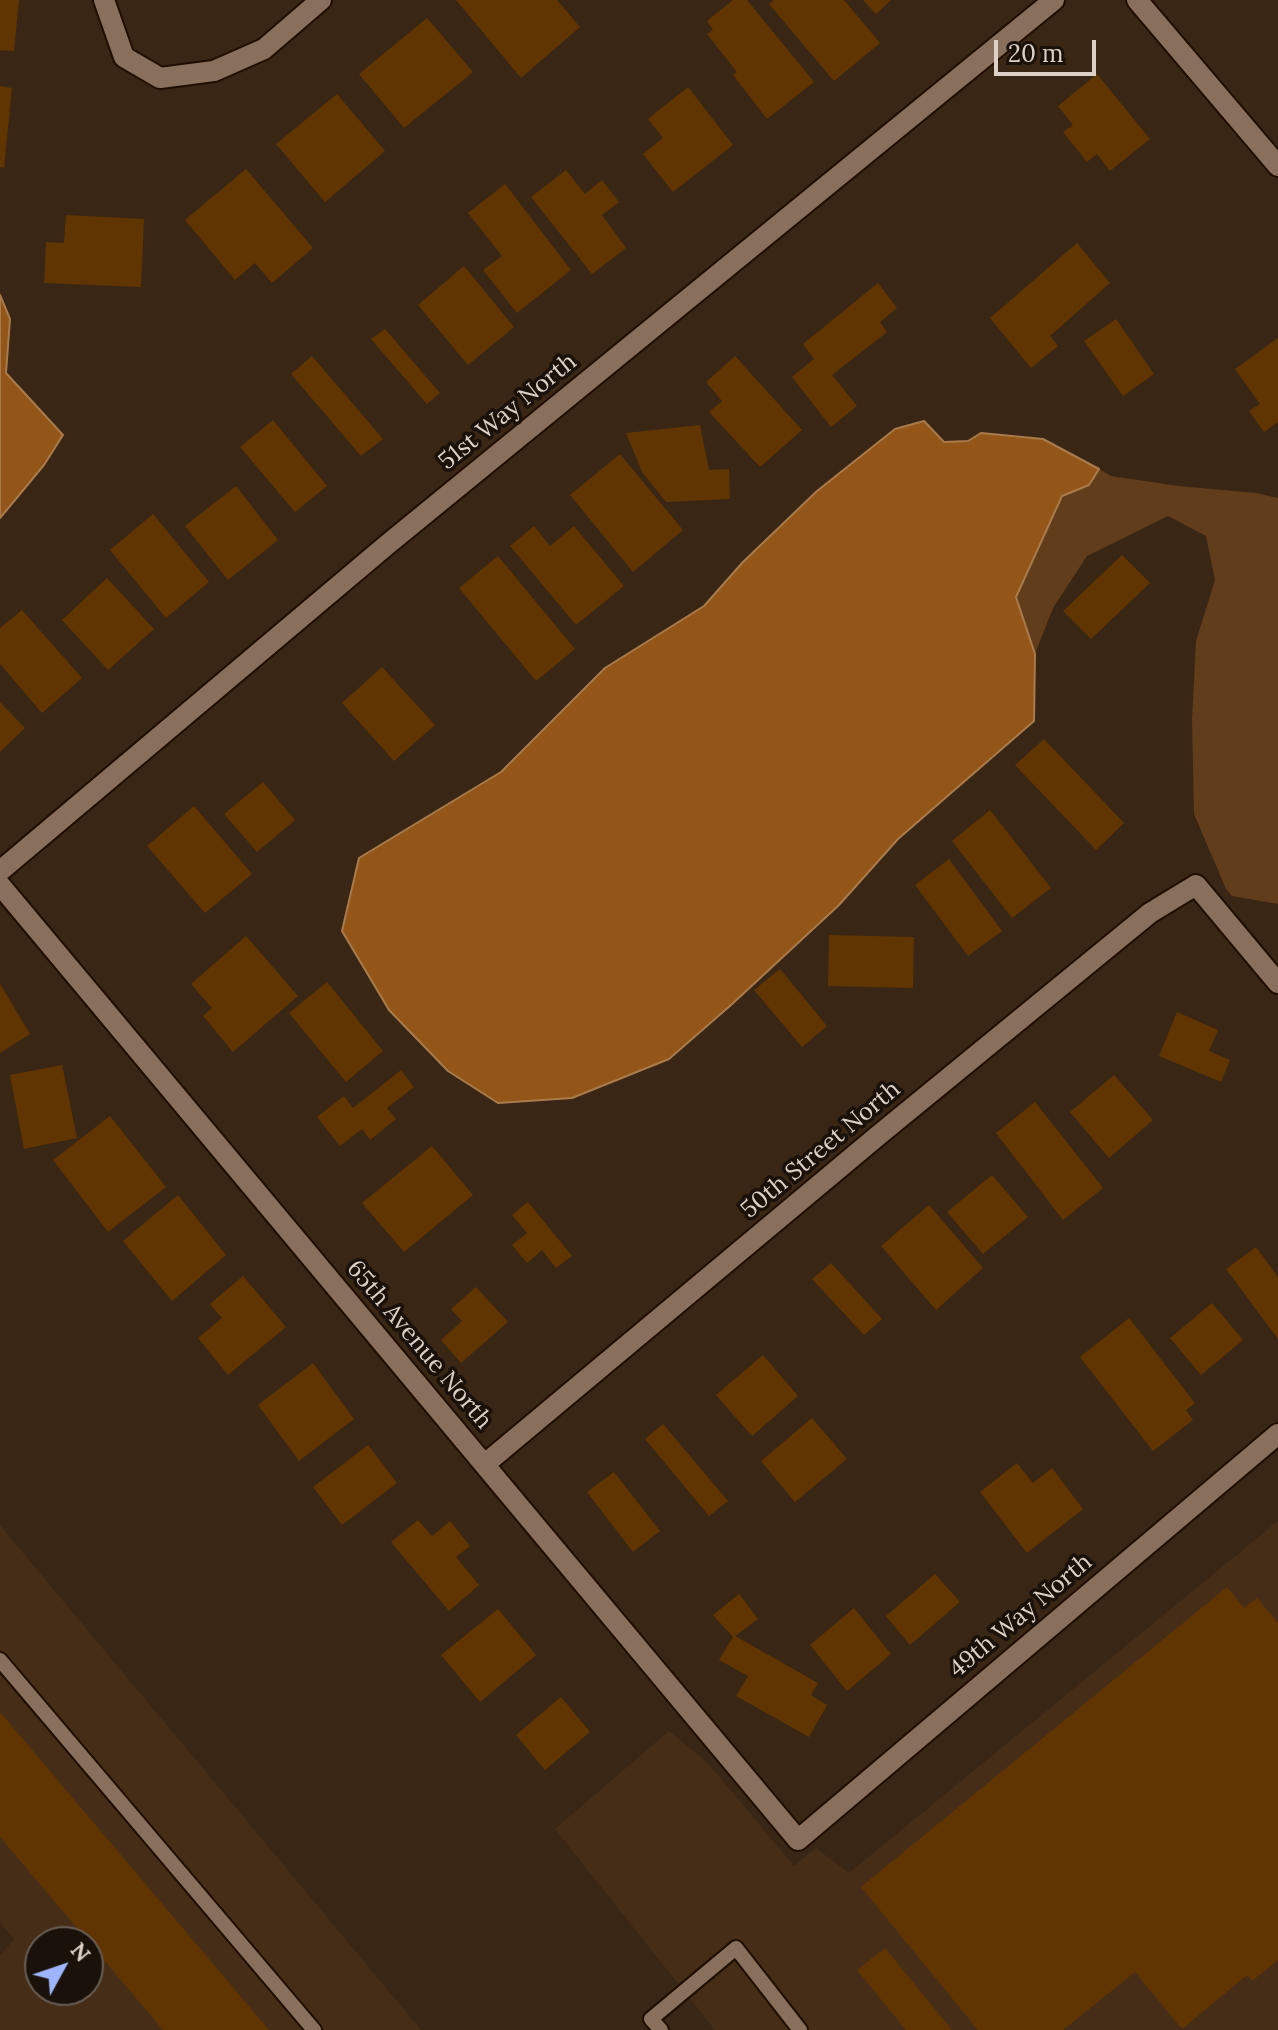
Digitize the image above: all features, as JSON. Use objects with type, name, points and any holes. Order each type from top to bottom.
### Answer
[{"type":"street","points":[[104,0],[124,57],[160,78],[214,71],[264,49],[321,0]]},
{"type":"street","name":"51st Way North","points":[[0,871],[400,534],[1054,0]]},
{"type":"street","points":[[1137,0],[1278,166]]},
{"type":"street","name":"65th Avenue North","points":[[0,885],[798,1840]]},
{"type":"street","name":"50th Street North","points":[[485,1464],[1150,913],[1196,885],[1278,983]]},
{"type":"street","name":"49th Way North","points":[[798,1840],[1278,1434]]},
{"type":"lane","points":[[0,1660],[314,2030]]},
{"type":"lane","points":[[661,2030],[651,2019],[736,1948],[800,2030]]},
{"type":"shaded area","points":[[0,295],[10,319],[6,373],[63,435],[44,465],[0,518]]},
{"type":"shaded area","points":[[924,421],[944,442],[968,441],[981,433],[1043,439],[1099,469],[1089,485],[1062,496],[1016,597],[1035,654],[1034,721],[898,839],[839,905],[669,1059],[572,1098],[498,1103],[448,1071],[389,1010],[342,931],[359,858],[501,772],[605,668],[704,606],[743,562],[817,491],[895,429]]},
{"type":"shaded area","points":[[1099,469],[1111,476],[1278,498],[1278,904],[1232,896],[1226,889],[1194,814],[1192,719],[1196,641],[1215,580],[1206,536],[1168,516],[1087,556],[1053,608],[1035,654],[1016,597],[1062,496],[1089,485]]},
{"type":"shaded area","points":[[1278,1521],[1278,2030],[715,2030],[555,1829],[669,1731],[708,1763],[794,1866],[816,1848],[849,1873]]},
{"type":"shaded area","points":[[0,1525],[421,2030],[0,2030],[0,1956],[14,1939],[0,1923]]},
{"type":"building","points":[[0,0],[19,0],[14,51],[0,50]]},
{"type":"building","points":[[456,0],[557,0],[580,27],[521,78]]},
{"type":"building","points":[[733,0],[747,0],[814,82],[767,119],[733,75],[737,72],[707,34],[713,30],[707,21]]},
{"type":"building","points":[[774,0],[844,0],[880,43],[834,81],[769,4]]},
{"type":"building","points":[[863,0],[891,0],[876,14]]},
{"type":"building","points":[[427,18],[473,72],[404,128],[359,74]]},
{"type":"building","points":[[1097,74],[1150,139],[1110,171],[1097,154],[1087,162],[1063,132],[1073,125],[1058,106]]},
{"type":"building","points":[[0,86],[12,88],[4,168],[0,167]]},
{"type":"building","points":[[688,87],[733,145],[673,192],[643,154],[663,138],[648,119]]},
{"type":"building","points":[[337,94],[385,151],[325,202],[276,144]]},
{"type":"building","points":[[246,169],[313,248],[272,283],[255,263],[235,280],[185,220]]},
{"type":"building","points":[[566,170],[585,194],[602,180],[619,202],[602,215],[626,248],[592,274],[531,197]]},
{"type":"building","points":[[505,184],[571,270],[517,313],[483,270],[502,256],[468,213]]},
{"type":"building","points":[[66,215],[144,219],[141,287],[44,283],[46,242],[64,243]]},
{"type":"building","points":[[1077,243],[1110,283],[1050,336],[1058,346],[1031,368],[990,318]]},
{"type":"building","points":[[464,266],[514,327],[468,365],[418,305]]},
{"type":"building","points":[[878,283],[897,308],[880,322],[887,332],[832,375],[857,406],[831,427],[792,377],[814,359],[803,344]]},
{"type":"building","points":[[1116,319],[1154,374],[1123,396],[1084,341]]},
{"type":"building","points":[[385,329],[440,393],[427,404],[371,339]]},
{"type":"building","points":[[1278,338],[1278,422],[1264,432],[1249,411],[1260,404],[1235,369]]},
{"type":"building","points":[[312,356],[383,439],[361,456],[291,374]]},
{"type":"building","points":[[735,356],[802,430],[760,467],[709,412],[722,401],[706,382]]},
{"type":"building","points":[[273,420],[327,486],[295,512],[240,447]]},
{"type":"building","points":[[700,425],[709,470],[729,469],[730,499],[666,502],[642,472],[626,433]]},
{"type":"building","points":[[620,454],[683,530],[633,572],[570,495]]},
{"type":"building","points":[[236,486],[278,540],[228,580],[185,526]]},
{"type":"building","points":[[153,514],[209,582],[166,618],[110,550]]},
{"type":"building","points":[[534,526],[550,546],[574,526],[624,586],[576,625],[510,546]]},
{"type":"building","points":[[1122,555],[1150,583],[1091,639],[1063,611]]},
{"type":"building","points":[[498,556],[575,649],[536,681],[459,588]]},
{"type":"building","points":[[107,578],[154,629],[108,670],[62,620]]},
{"type":"building","points":[[22,610],[82,678],[42,713],[0,664],[0,628]]},
{"type":"building","points":[[382,667],[435,725],[394,761],[342,703]]},
{"type":"building","points":[[0,702],[25,728],[0,752]]},
{"type":"building","points":[[1044,739],[1124,823],[1096,850],[1015,765]]},
{"type":"building","points":[[263,782],[295,820],[257,852],[224,814]]},
{"type":"building","points":[[194,806],[252,874],[205,913],[147,846]]},
{"type":"building","points":[[990,810],[1051,888],[1012,918],[952,841]]},
{"type":"building","points":[[949,859],[1002,931],[968,956],[915,885]]},
{"type":"building","points":[[829,935],[914,937],[913,988],[828,986]]},
{"type":"building","points":[[246,936],[298,996],[233,1052],[203,1016],[212,1008],[191,984]]},
{"type":"building","points":[[780,969],[827,1026],[802,1047],[754,990]]},
{"type":"building","points":[[327,982],[383,1051],[346,1082],[289,1013]]},
{"type":"building","points":[[0,984],[30,1034],[0,1053]]},
{"type":"building","points":[[1177,1012],[1218,1030],[1209,1051],[1230,1060],[1221,1082],[1159,1056]]},
{"type":"building","points":[[62,1065],[77,1138],[24,1149],[10,1075]]},
{"type":"building","points":[[401,1070],[414,1087],[387,1108],[396,1119],[370,1140],[362,1129],[340,1146],[317,1117],[344,1096],[353,1108]]},
{"type":"building","points":[[1114,1075],[1153,1120],[1109,1158],[1070,1112]]},
{"type":"building","points":[[1035,1102],[1103,1188],[1063,1220],[996,1133]]},
{"type":"building","points":[[110,1116],[166,1187],[108,1232],[53,1160]]},
{"type":"building","points":[[432,1146],[473,1195],[404,1252],[362,1203]]},
{"type":"building","points":[[992,1175],[1028,1217],[983,1254],[947,1212]]},
{"type":"building","points":[[178,1195],[226,1255],[172,1301],[123,1241]]},
{"type":"building","points":[[528,1202],[572,1256],[556,1268],[542,1250],[527,1263],[512,1245],[527,1233],[512,1215]]},
{"type":"building","points":[[929,1205],[983,1268],[936,1310],[881,1246]]},
{"type":"building","points":[[1256,1247],[1278,1277],[1278,1339],[1226,1269]]},
{"type":"building","points":[[831,1263],[882,1319],[864,1335],[812,1279]]},
{"type":"building","points":[[243,1276],[286,1327],[228,1375],[198,1338],[222,1318],[210,1304]]},
{"type":"building","points":[[476,1287],[508,1322],[461,1363],[441,1340],[462,1321],[451,1309]]},
{"type":"building","points":[[1212,1303],[1243,1340],[1201,1375],[1170,1338]]},
{"type":"building","points":[[1129,1318],[1195,1403],[1186,1410],[1193,1420],[1153,1451],[1080,1357]]},
{"type":"building","points":[[763,1355],[798,1396],[752,1436],[716,1395]]},
{"type":"building","points":[[313,1363],[354,1419],[299,1461],[258,1405]]},
{"type":"building","points":[[812,1418],[847,1459],[795,1502],[761,1461]]},
{"type":"building","points":[[663,1424],[728,1501],[709,1516],[645,1439]]},
{"type":"building","points":[[368,1445],[397,1483],[342,1525],[313,1487]]},
{"type":"building","points":[[1017,1463],[1033,1483],[1052,1468],[1083,1509],[1027,1553],[980,1492]]},
{"type":"building","points":[[614,1472],[660,1531],[633,1552],[587,1492]]},
{"type":"building","points":[[418,1520],[432,1536],[450,1521],[470,1546],[456,1557],[479,1585],[449,1611],[391,1542]]},
{"type":"building","points":[[935,1574],[960,1602],[910,1645],[886,1616]]},
{"type":"building","points":[[1227,1587],[1244,1608],[1257,1598],[1278,1623],[1278,1960],[1252,1981],[1247,1975],[1182,2029],[1135,1972],[1063,2030],[978,2030],[861,1887]]},
{"type":"building","points":[[739,1594],[758,1619],[735,1636],[818,1683],[811,1695],[827,1705],[809,1737],[736,1696],[748,1676],[719,1660],[733,1637],[713,1615]]},
{"type":"building","points":[[854,1608],[891,1654],[847,1691],[810,1645]]},
{"type":"building","points":[[498,1609],[536,1655],[480,1702],[441,1655]]},
{"type":"building","points":[[561,1697],[590,1732],[545,1770],[516,1735]]},
{"type":"building","points":[[0,1712],[269,2030],[163,2030],[104,1960],[104,1926],[75,1926],[0,1837]]},
{"type":"building","points":[[885,1948],[952,2030],[906,2030],[857,1970]]}]
